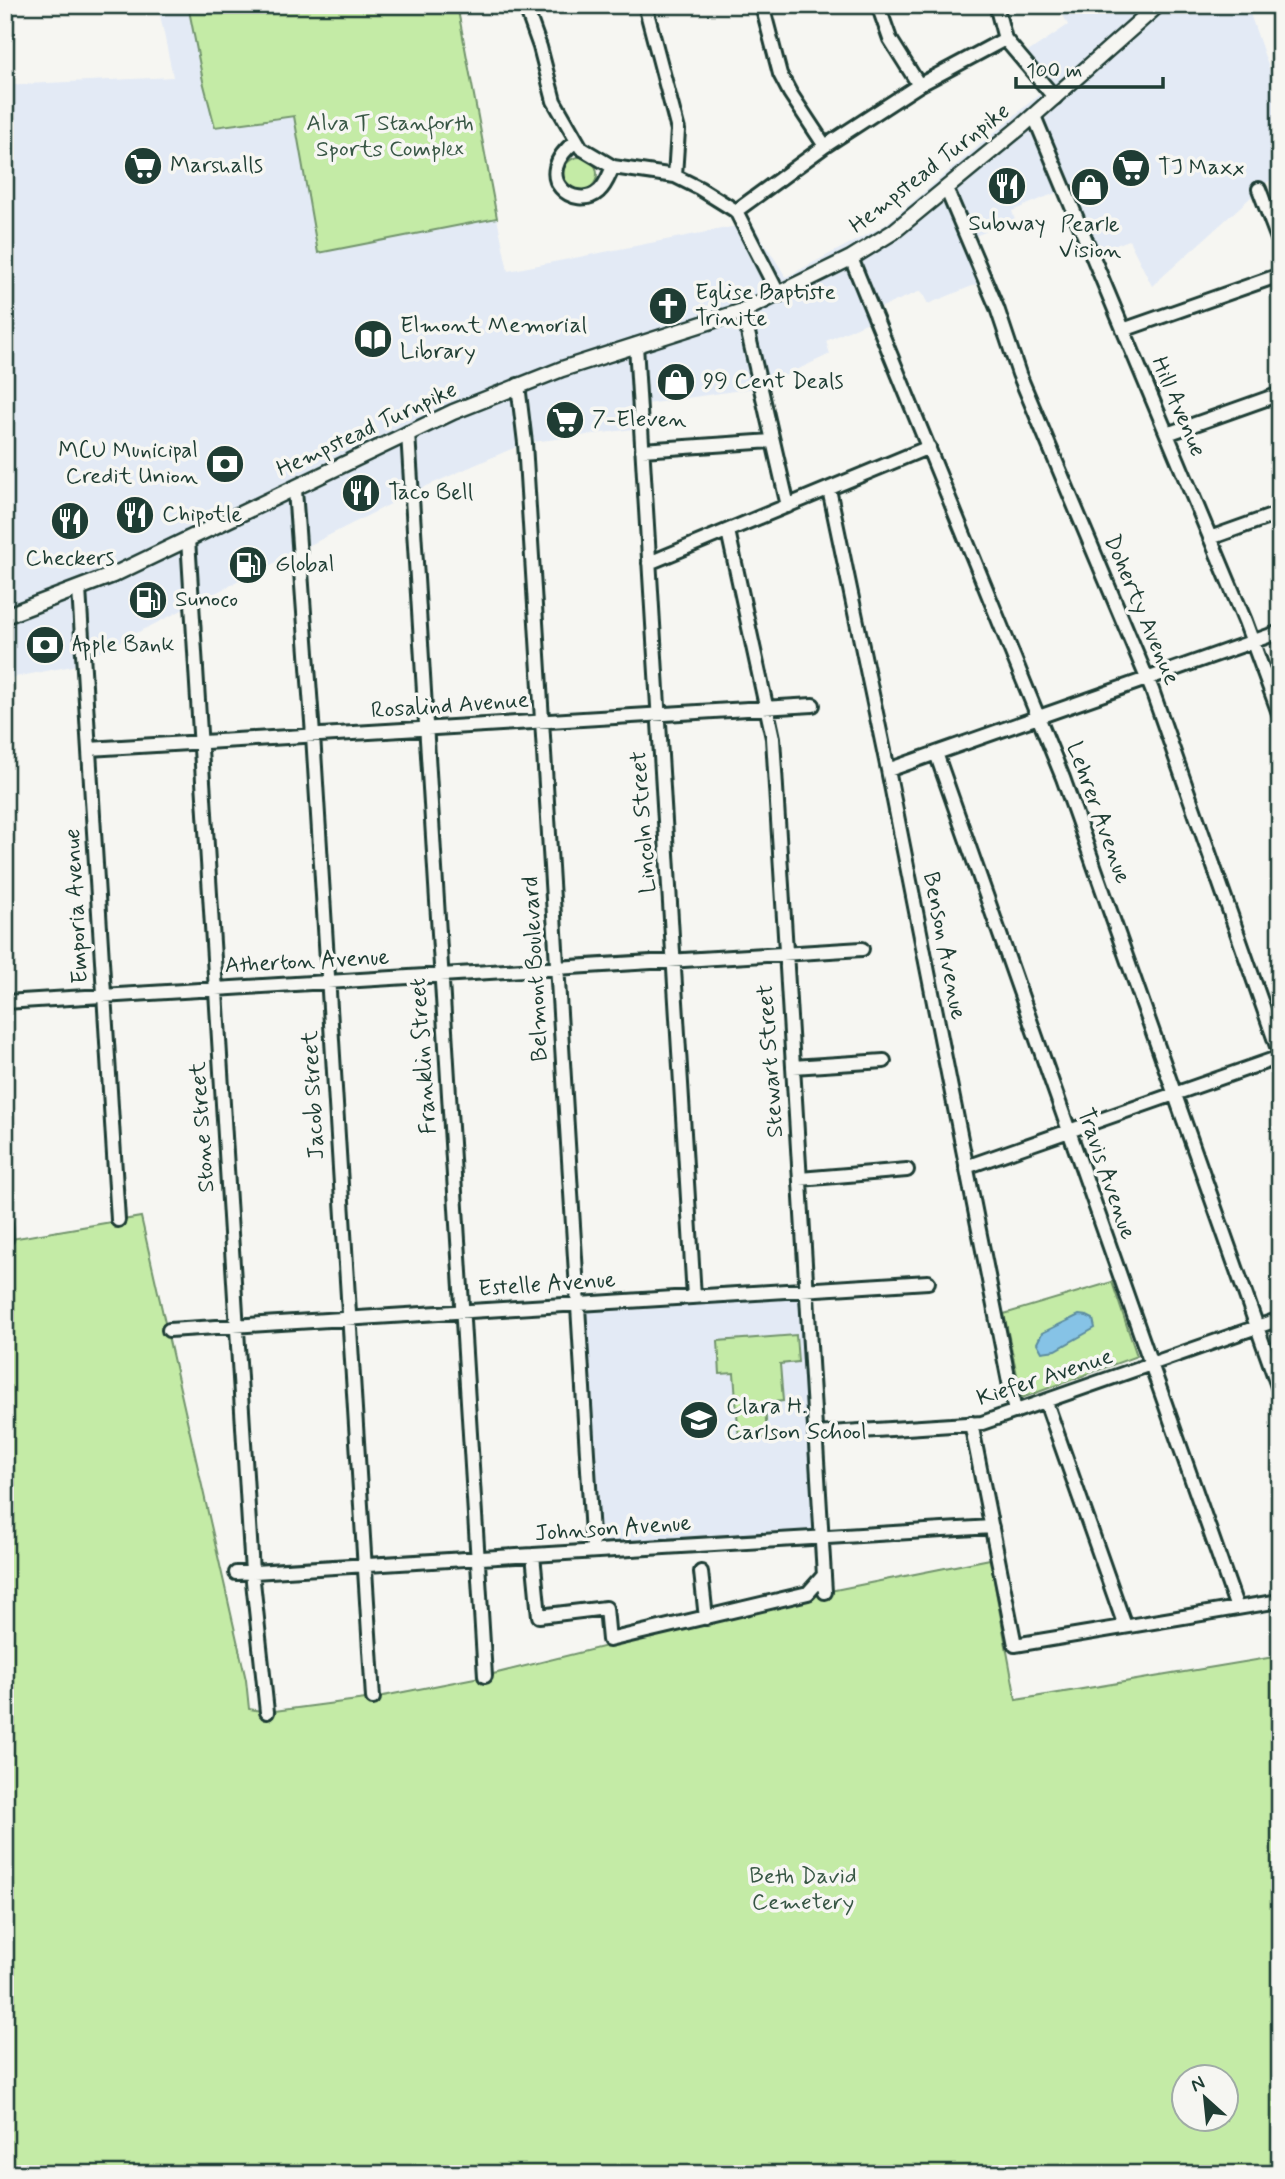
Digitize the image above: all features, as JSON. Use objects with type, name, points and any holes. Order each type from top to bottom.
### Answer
[{"type":"main road","name":"Hempstead Turnpike","points":[[5,615],[79,589],[295,490],[408,433],[518,386],[743,311],[851,258],[893,232],[1034,116],[1158,5]]},
{"type":"street","points":[[525,5],[554,100],[581,148],[592,157],[613,167],[675,176],[736,211],[779,295]]},
{"type":"street","points":[[645,5],[678,130],[675,176]]},
{"type":"street","points":[[762,5],[780,74],[825,146]]},
{"type":"street","points":[[878,5],[890,39],[919,85]]},
{"type":"street","points":[[996,5],[1005,39],[1055,97]]},
{"type":"street","points":[[736,211],[825,146],[919,85],[1005,39]]},
{"type":"street","name":"Hill Avenue","points":[[1034,116],[1253,642],[1280,716]]},
{"type":"street","points":[[576,141],[562,153],[554,171],[557,183],[566,192],[581,198],[592,196],[605,183],[613,167]]},
{"type":"street","name":"Doherty Avenue","points":[[946,188],[993,297],[1019,374],[1147,679],[1280,1056]]},
{"type":"street","points":[[1259,189],[1280,244]]},
{"type":"street","name":"Lehrer Avenue","points":[[851,258],[1040,717],[1280,1392]]},
{"type":"street","points":[[1123,330],[1280,275]]},
{"type":"street","points":[[743,311],[788,506]]},
{"type":"street","name":"Lincoln Street","points":[[636,345],[694,1297]]},
{"type":"street","name":"Belmont Boulevard","points":[[518,386],[525,443],[593,1551]]},
{"type":"street","points":[[1167,434],[1280,394]]},
{"type":"street","name":"Franklin Street","points":[[408,433],[485,1676]]},
{"type":"street","points":[[642,450],[772,440]]},
{"type":"street","points":[[649,564],[929,447]]},
{"type":"street","name":"Benson Avenue","points":[[829,489],[888,770],[1015,1412]]},
{"type":"street","name":"Jacob Street","points":[[295,490],[313,735],[373,1698]]},
{"type":"street","points":[[1210,538],[1280,513]]},
{"type":"street","name":"Stewart Street","points":[[728,531],[773,738],[825,1592]]},
{"type":"street","name":"Stone Street","points":[[188,539],[251,1572],[267,1712]]},
{"type":"street","name":"Emporia Avenue","points":[[79,589],[118,1220]]},
{"type":"street","points":[[888,770],[1280,632]]},
{"type":"street","name":"Rosalind Avenue","points":[[89,749],[813,705]]},
{"type":"street","name":"Travis Avenue","points":[[936,753],[1237,1608]]},
{"type":"street","name":"Atherton Avenue","points":[[5,1002],[862,949]]},
{"type":"street","points":[[966,1167],[1280,1056]]},
{"type":"street","points":[[793,1067],[884,1061]]},
{"type":"street","points":[[800,1179],[907,1170]]},
{"type":"street","points":[[5,1223],[6,1239]]},
{"type":"street","name":"Estelle Avenue","points":[[169,1331],[928,1282]]},
{"type":"street","name":"Kiefer Avenue","points":[[815,1434],[982,1423],[1280,1319]]},
{"type":"street","points":[[1046,1402],[1125,1626]]},
{"type":"street","points":[[971,1423],[1015,1645],[1280,1601]]},
{"type":"street","name":"Johnson Avenue","points":[[236,1573],[992,1527]]},
{"type":"street","points":[[533,1555],[539,1616],[606,1608],[609,1640],[808,1593],[824,1575]]},
{"type":"street","points":[[701,1572],[706,1618]]},
{"type":"shaded area","points":[[158,5],[188,5],[215,127],[294,115],[318,253],[497,218],[508,271],[752,223],[786,277],[885,225],[1048,87],[1022,56],[1068,25],[1058,5],[1247,5],[1280,100],[1280,175],[1270,180],[1152,286],[1129,240],[1092,254],[1065,189],[1012,211],[1015,220],[970,238],[987,280],[928,304],[921,291],[872,311],[875,319],[826,341],[830,354],[761,387],[640,405],[641,428],[525,443],[420,489],[72,666],[5,679],[5,85],[173,77]]},
{"type":"shaded area","name":"Clara H. Carlson School","points":[[802,1294],[815,1533],[598,1545],[582,1307]]},
{"type":"green space","name":"Alva T Stanforth Sports Complex","points":[[188,5],[457,5],[497,218],[318,253],[294,116],[215,127]]},
{"type":"green space","points":[[580,157],[592,162],[597,174],[592,186],[580,191],[568,186],[563,174],[568,162]]},
{"type":"green space","name":"Beth David Cemetery","points":[[141,1217],[246,1680],[249,1709],[267,1712],[373,1698],[485,1676],[825,1592],[990,1559],[1016,1700],[1280,1656],[1280,2174],[5,2174],[5,1240]]},
{"type":"green space","points":[[1112,1282],[1137,1356],[1022,1398],[1004,1314]]},
{"type":"green space","points":[[796,1335],[798,1362],[780,1364],[783,1401],[765,1403],[767,1438],[739,1440],[734,1373],[720,1374],[718,1341]]},
{"type":"water","points":[[1079,1315],[1093,1319],[1095,1328],[1056,1350],[1042,1352],[1037,1343],[1042,1333]]},
{"type":"place","name":"Marshalls","points":[[143,166]]},
{"type":"place","name":"TJ Maxx","points":[[1131,168]]},
{"type":"place","name":"Subway","points":[[1007,186]]},
{"type":"place","name":"Pearle Vision","points":[[1090,187]]},
{"type":"place","name":"Eglise Baptiste Trinite","points":[[668,306]]},
{"type":"place","name":"Elmont Memorial Library","points":[[373,339]]},
{"type":"place","name":"99 Cent Deals","points":[[676,382]]},
{"type":"place","name":"7-Eleven","points":[[565,420]]},
{"type":"place","name":"MCU Municipal Credit Union","points":[[225,464]]},
{"type":"place","name":"Taco Bell","points":[[361,493]]},
{"type":"place","name":"Chipotle","points":[[135,515]]},
{"type":"place","name":"Checkers","points":[[70,521]]},
{"type":"place","name":"Global","points":[[248,565]]},
{"type":"place","name":"Sunoco","points":[[148,600]]},
{"type":"place","name":"Apple Bank","points":[[45,645]]},
{"type":"place","name":"Clara H. Carlson School","points":[[699,1420]]}]
